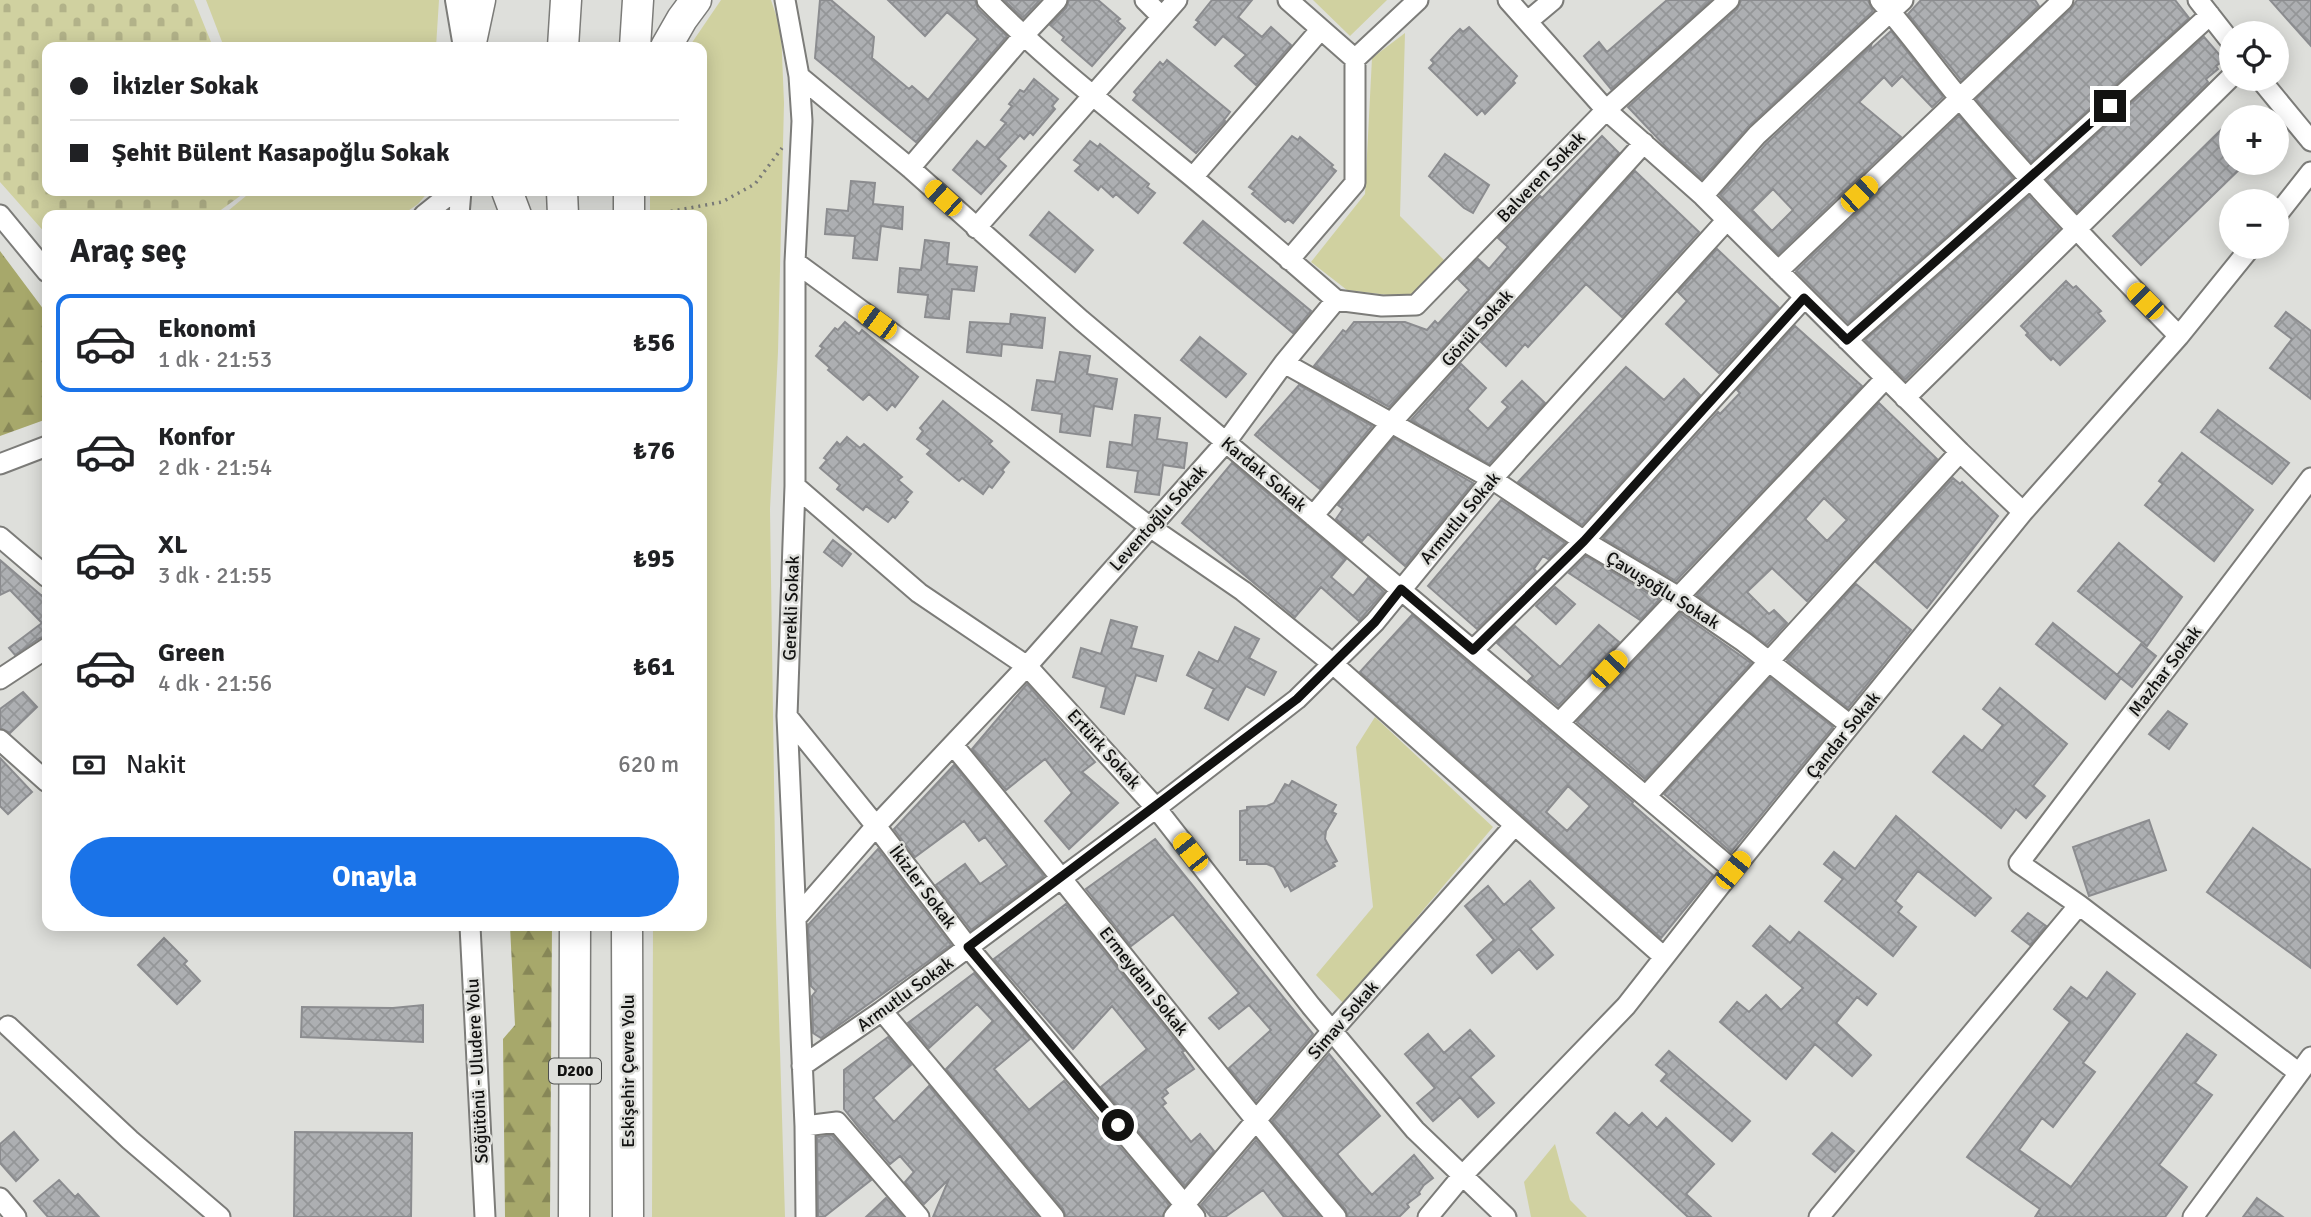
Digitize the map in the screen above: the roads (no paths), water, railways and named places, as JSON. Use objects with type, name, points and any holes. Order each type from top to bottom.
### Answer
[{"type":"highway","points":[[469,42],[481,0]]},
{"type":"highway","points":[[563,42],[566,0]]},
{"type":"highway","points":[[635,42],[638,0]]},
{"type":"highway","points":[[669,42],[696,0]]},
{"type":"highway","name":"D200","points":[[574,1217],[575,931]]},
{"type":"highway","name":"Eskişehir Çevre Yolu","points":[[627,931],[628,1217]]},
{"type":"main road","points":[[458,0],[467,42]]},
{"type":"street","name":"Gerekli Sokak","points":[[785,0],[799,75],[802,121],[795,262],[795,486],[787,716],[805,1126],[806,1217]]},
{"type":"street","points":[[987,0],[1094,96],[1336,300]]},
{"type":"street","points":[[910,169],[1057,0]]},
{"type":"street","points":[[1144,0],[1161,16]]},
{"type":"street","points":[[976,228],[1177,0]]},
{"type":"street","points":[[1288,0],[1355,59]]},
{"type":"street","points":[[1289,260],[1355,183],[1355,59],[1418,0]]},
{"type":"street","points":[[1508,0],[1606,110],[1703,196],[1905,398],[2024,512]]},
{"type":"street","points":[[1528,21],[1553,0]]},
{"type":"street","name":"Balveren Sokak","points":[[1336,300],[1382,306],[1416,304],[1606,110],[1729,0]]},
{"type":"street","points":[[1778,271],[2063,0]]},
{"type":"street","points":[[1703,196],[1757,135],[1891,4],[1960,99],[2076,230],[2179,336]]},
{"type":"street","points":[[1847,340],[2030,179],[2204,8],[2219,27]]},
{"type":"street","points":[[1193,177],[1321,29]]},
{"type":"street","name":"Kardak Sokak","points":[[799,75],[1226,442],[1733,870]]},
{"type":"street","points":[[1905,398],[2219,89]]},
{"type":"street","points":[[2270,91],[2311,141]]},
{"type":"street","name":"Gönül Sokak","points":[[1313,516],[1391,423],[1644,144]]},
{"type":"street","points":[[2289,200],[2311,172]]},
{"type":"street","points":[[430,210],[448,196]]},
{"type":"street","points":[[0,215],[42,266]]},
{"type":"street","name":"Armutlu Sokak","points":[[802,1066],[882,1011],[1156,808],[1297,699],[1375,622],[1492,479],[1726,221]]},
{"type":"street","name":"Çandar Sokak","points":[[1428,1217],[1462,1176],[1626,1006],[2024,512],[2179,336],[2241,259]]},
{"type":"street","points":[[795,262],[1150,527],[1243,591],[1333,664],[1664,957]]},
{"type":"street","points":[[1473,650],[1584,541],[1804,298]]},
{"type":"street","name":"Leventoğlu Sokak","points":[[953,744],[1027,666],[1226,442],[1284,363],[1336,300]]},
{"type":"street","name":"Çavuşoğlu Sokak","points":[[1284,363],[1492,479],[1584,541],[1677,596],[1744,642],[1850,725]]},
{"type":"street","points":[[1559,723],[1886,378]]},
{"type":"street","points":[[0,464],[42,448]]},
{"type":"street","points":[[1647,796],[1960,452]]},
{"type":"street","name":"Mazhar Sokak","points":[[2079,905],[2019,863],[2311,478]]},
{"type":"street","name":"Ertürk Sokak","points":[[795,486],[919,593],[1027,666],[1156,808],[1332,1031],[1415,1130],[1506,1217]]},
{"type":"street","points":[[0,537],[42,573]]},
{"type":"street","points":[[0,679],[42,651]]},
{"type":"street","name":"İkizler Sokak","points":[[787,716],[876,826],[968,947],[1185,1213]]},
{"type":"street","points":[[0,740],[42,778]]},
{"type":"street","points":[[796,918],[876,826],[953,744]]},
{"type":"street","name":"Ermeydanı Sokak","points":[[953,744],[1255,1121],[1336,1217]]},
{"type":"street","name":"Simav Sokak","points":[[1185,1213],[1255,1121],[1515,825]]},
{"type":"street","points":[[1819,1217],[2079,905],[2305,1065],[2193,1217]]},
{"type":"street","name":"Söğütönü - Uludere Yolu","points":[[470,931],[485,1217]]},
{"type":"street","points":[[882,1011],[1054,1217]]},
{"type":"street","points":[[8,1026],[130,1140],[220,1217]]},
{"type":"street","points":[[805,1126],[838,1122],[919,1217]]}]
